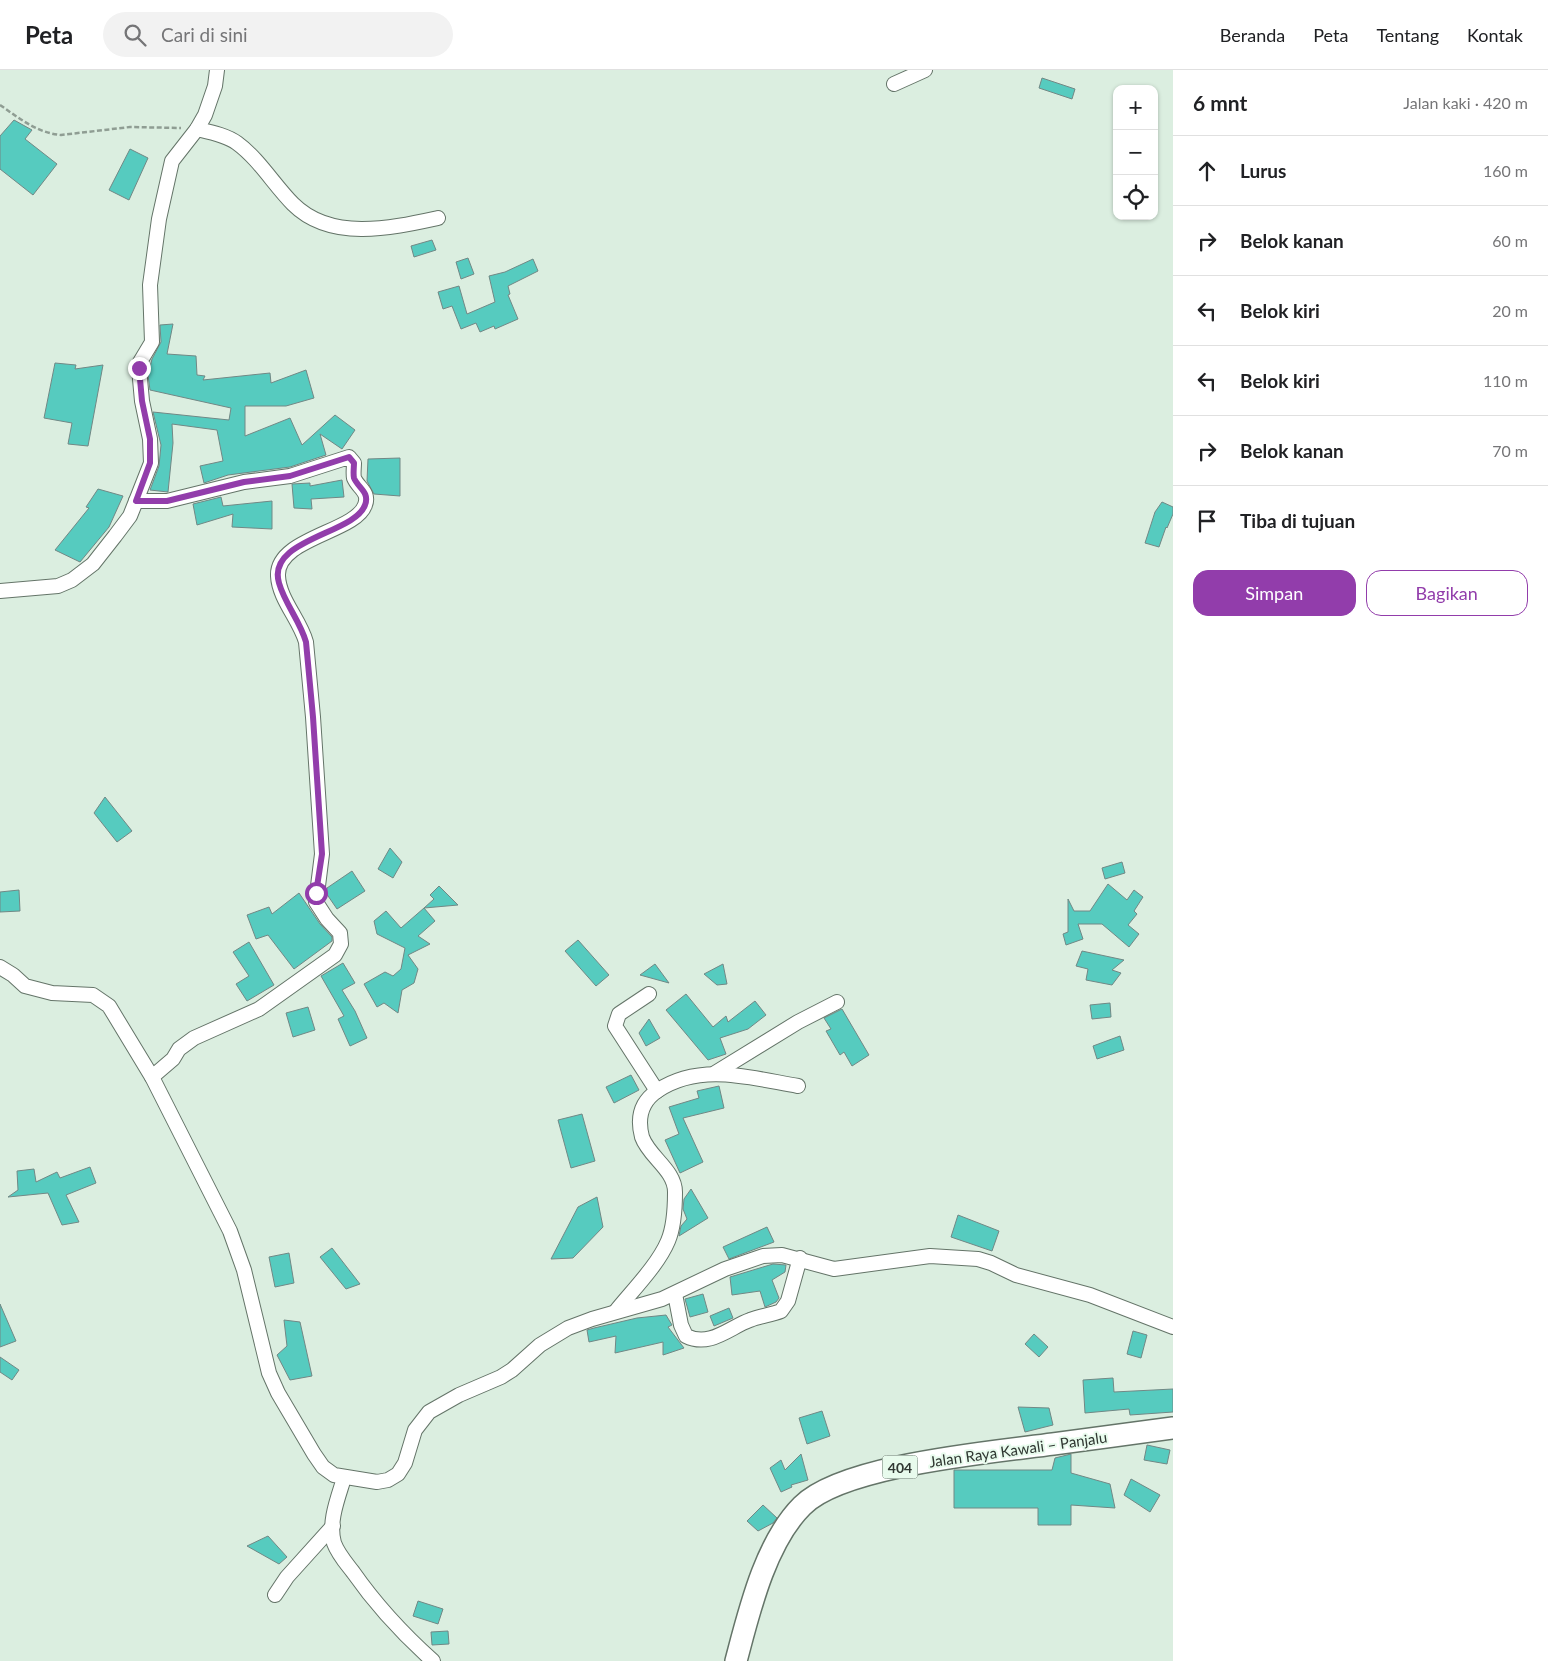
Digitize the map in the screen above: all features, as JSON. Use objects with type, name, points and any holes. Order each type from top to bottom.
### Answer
[{"type":"main road","name":"Jalan Raya Kawali – Panjalu","points":[[736,1661],[756,1590],[774,1550],[801,1506],[822,1491],[851,1480],[923,1462],[1173,1428]]},
{"type":"street","points":[[0,591],[58,586],[72,580],[93,564],[130,516],[150,463],[150,439],[142,401],[139,368],[140,362],[152,342],[150,285],[159,219],[172,161],[197,129],[215,86],[217,70]]},
{"type":"street","points":[[894,84],[925,70]]},
{"type":"street","points":[[197,129],[236,142],[294,206],[309,217],[331,225],[359,230],[393,228],[438,218]]},
{"type":"street","points":[[136,501],[167,501],[244,482],[290,476],[346,458],[353,460],[354,478],[366,494],[365,505],[357,516],[310,540],[286,556],[280,563],[278,574],[279,583],[306,642],[322,854],[316,902],[327,919],[340,933],[341,944],[335,955],[258,1009],[194,1038],[179,1049],[173,1059],[152,1077]]},
{"type":"street","points":[[0,967],[32,989],[93,995],[110,1006],[152,1077],[237,1248],[256,1316],[263,1352],[278,1393],[323,1467],[334,1475],[377,1482],[388,1480],[398,1474],[405,1463],[415,1430],[430,1412],[459,1395],[502,1377],[540,1345],[568,1328],[674,1294],[746,1261],[782,1255],[800,1258],[834,1270],[930,1256],[978,1259],[991,1262],[1016,1275],[1090,1295],[1173,1327]]},
{"type":"street","points":[[649,994],[619,1014],[615,1026],[657,1091]]},
{"type":"street","points":[[714,1073],[798,1022],[837,1002]]},
{"type":"street","points":[[616,1312],[664,1249],[672,1228],[673,1182],[643,1139],[640,1112],[645,1102],[657,1091],[681,1078],[714,1073],[732,1074],[798,1086]]},
{"type":"street","points":[[674,1294],[681,1325],[686,1336],[696,1339],[720,1336],[748,1321],[781,1311],[788,1301],[800,1258]]},
{"type":"street","points":[[344,1478],[335,1507],[334,1542],[340,1554],[375,1604],[433,1661]]},
{"type":"street","points":[[275,1595],[287,1577],[333,1526]]},
{"type":"path","points":[[0,105],[33,127],[51,134],[61,135],[130,127],[197,129]]},
{"type":"building","points":[[1042,78],[1075,89],[1072,99],[1039,88]]},
{"type":"building","points":[[14,120],[32,130],[25,139],[57,164],[33,195],[0,169],[0,136]]},
{"type":"building","points":[[130,149],[148,158],[129,200],[109,190]]},
{"type":"building","points":[[432,240],[436,250],[414,257],[411,246]]},
{"type":"building","points":[[468,258],[474,274],[461,279],[456,262]]},
{"type":"building","points":[[533,259],[538,271],[508,286],[510,294],[508,295],[518,319],[495,329],[494,326],[480,332],[476,323],[461,329],[452,306],[443,309],[438,292],[459,286],[467,314],[495,302],[489,276],[505,272]]},
{"type":"building","points":[[173,324],[167,354],[196,356],[197,375],[205,376],[203,380],[270,373],[271,383],[306,370],[314,398],[286,406],[245,406],[245,436],[290,418],[302,445],[335,415],[355,430],[342,449],[320,434],[326,455],[290,467],[228,475],[204,483],[200,466],[223,461],[217,430],[172,424],[173,443],[168,492],[150,490],[159,466],[161,445],[153,412],[229,420],[231,408],[150,390],[148,375],[152,359],[161,342],[160,325]]},
{"type":"building","points":[[55,363],[76,365],[75,369],[103,365],[88,446],[68,444],[72,423],[44,418]]},
{"type":"building","points":[[400,458],[400,496],[374,494],[367,481],[368,459]]},
{"type":"building","points":[[342,480],[344,497],[311,499],[312,509],[294,508],[292,484],[310,483],[310,486]]},
{"type":"building","points":[[98,489],[123,496],[109,527],[80,562],[55,550],[89,508],[86,507]]},
{"type":"building","points":[[221,497],[223,506],[272,501],[272,529],[232,527],[233,514],[197,525],[193,504]]},
{"type":"building","points":[[1162,502],[1173,507],[1173,514],[1159,547],[1145,543],[1155,512]]},
{"type":"building","points":[[105,797],[132,831],[117,842],[94,813]]},
{"type":"building","points":[[390,848],[402,862],[393,878],[378,869]]},
{"type":"building","points":[[1122,862],[1125,873],[1105,879],[1102,868]]},
{"type":"building","points":[[352,871],[365,891],[337,909],[326,893],[327,888]]},
{"type":"building","points":[[1108,884],[1127,900],[1134,890],[1143,897],[1134,911],[1137,914],[1128,925],[1139,934],[1129,947],[1102,924],[1078,924],[1083,939],[1066,945],[1063,934],[1068,932],[1068,899],[1074,911],[1090,911]]},
{"type":"building","points":[[439,886],[458,905],[424,908],[434,899],[430,895]]},
{"type":"building","points":[[19,890],[20,911],[0,912],[0,892]]},
{"type":"building","points":[[299,893],[320,924],[332,937],[332,941],[294,969],[268,935],[256,939],[247,915],[269,907],[272,914]]},
{"type":"building","points":[[424,908],[435,921],[418,936],[430,944],[408,955],[418,969],[414,983],[402,990],[398,1013],[384,1003],[377,1007],[364,984],[385,972],[393,976],[401,969],[405,948],[377,934],[374,921],[386,911],[401,928]]},
{"type":"building","points":[[578,940],[609,975],[596,986],[565,951]]},
{"type":"building","points":[[249,942],[274,985],[247,1001],[236,984],[249,976],[233,952]]},
{"type":"building","points":[[1082,951],[1124,960],[1112,970],[1121,973],[1112,985],[1086,980],[1088,969],[1076,966]]},
{"type":"building","points":[[343,963],[355,983],[342,990],[355,1011],[367,1038],[350,1046],[338,1019],[344,1016],[321,976]]},
{"type":"building","points":[[655,964],[669,983],[640,975]]},
{"type":"building","points":[[723,964],[727,984],[717,985],[704,974]]},
{"type":"building","points":[[686,994],[713,1027],[726,1016],[728,1022],[755,1001],[766,1015],[748,1029],[720,1038],[726,1054],[708,1060],[666,1010]]},
{"type":"building","points":[[1110,1003],[1111,1017],[1092,1019],[1090,1005]]},
{"type":"building","points":[[308,1007],[315,1030],[293,1037],[286,1013]]},
{"type":"building","points":[[842,1009],[869,1055],[852,1066],[844,1052],[840,1055],[826,1031],[831,1029],[824,1018]]},
{"type":"building","points":[[649,1019],[660,1038],[646,1046],[639,1033]]},
{"type":"building","points":[[1120,1036],[1124,1050],[1097,1059],[1093,1046]]},
{"type":"building","points":[[631,1075],[639,1090],[614,1103],[606,1087]]},
{"type":"building","points":[[719,1086],[724,1108],[683,1118],[703,1162],[680,1173],[665,1140],[679,1134],[669,1107],[699,1098],[697,1091]]},
{"type":"building","points":[[582,1114],[595,1161],[571,1168],[558,1120]]},
{"type":"building","points":[[90,1167],[96,1183],[66,1195],[79,1222],[62,1225],[48,1193],[8,1197],[18,1190],[17,1171],[34,1169],[36,1182],[57,1172],[60,1178]]},
{"type":"building","points":[[691,1189],[708,1218],[679,1236],[681,1226],[687,1219],[683,1209],[684,1199]]},
{"type":"building","points":[[597,1197],[603,1227],[573,1258],[551,1259],[578,1207]]},
{"type":"building","points":[[958,1215],[999,1231],[992,1251],[951,1237]]},
{"type":"building","points":[[767,1227],[774,1242],[729,1259],[723,1247]]},
{"type":"building","points":[[332,1248],[360,1284],[346,1289],[320,1257]]},
{"type":"building","points":[[289,1253],[294,1283],[275,1287],[269,1257]]},
{"type":"building","points":[[773,1264],[786,1265],[785,1272],[772,1280],[779,1298],[776,1302],[765,1307],[760,1291],[732,1295],[730,1277]]},
{"type":"building","points":[[703,1294],[708,1312],[690,1317],[685,1299]]},
{"type":"building","points":[[0,1304],[16,1341],[0,1347]]},
{"type":"building","points":[[729,1308],[733,1318],[714,1326],[710,1316]]},
{"type":"building","points":[[666,1315],[672,1325],[668,1327],[684,1348],[663,1355],[663,1342],[615,1353],[616,1336],[589,1342],[587,1330],[637,1318]]},
{"type":"building","points":[[284,1320],[300,1322],[312,1376],[290,1380],[277,1355],[287,1346]]},
{"type":"building","points":[[1133,1331],[1147,1335],[1141,1358],[1127,1354]]},
{"type":"building","points":[[1034,1334],[1048,1347],[1039,1357],[1025,1344]]},
{"type":"building","points":[[0,1357],[19,1370],[12,1380],[0,1372]]},
{"type":"building","points":[[1113,1378],[1114,1392],[1173,1389],[1173,1412],[1130,1415],[1129,1409],[1085,1413],[1083,1380]]},
{"type":"building","points":[[1018,1407],[1049,1408],[1053,1425],[1025,1432]]},
{"type":"building","points":[[822,1411],[830,1436],[807,1444],[799,1418]]},
{"type":"building","points":[[1147,1445],[1170,1450],[1167,1464],[1144,1460]]},
{"type":"building","points":[[801,1454],[808,1480],[791,1485],[792,1487],[781,1492],[770,1468],[781,1460],[785,1470]]},
{"type":"building","points":[[1071,1454],[1071,1473],[1110,1484],[1115,1508],[1071,1505],[1071,1525],[1038,1525],[1038,1508],[954,1508],[954,1470],[1052,1470],[1055,1458]]},
{"type":"building","points":[[1131,1479],[1160,1495],[1150,1512],[1124,1495]]},
{"type":"building","points":[[763,1505],[777,1518],[773,1523],[758,1531],[747,1521]]},
{"type":"building","points":[[268,1536],[287,1557],[279,1564],[247,1546]]},
{"type":"building","points":[[418,1601],[443,1609],[438,1624],[413,1616]]},
{"type":"building","points":[[448,1631],[449,1644],[432,1645],[431,1632]]},
{"type":"route","points":[[139,368],[142,401],[150,439],[150,463],[136,501],[167,501],[244,482],[290,476],[349,457],[354,463],[354,478],[366,494],[365,505],[357,516],[310,540],[286,556],[280,563],[278,574],[279,583],[306,642],[322,854],[316,893]]}]
